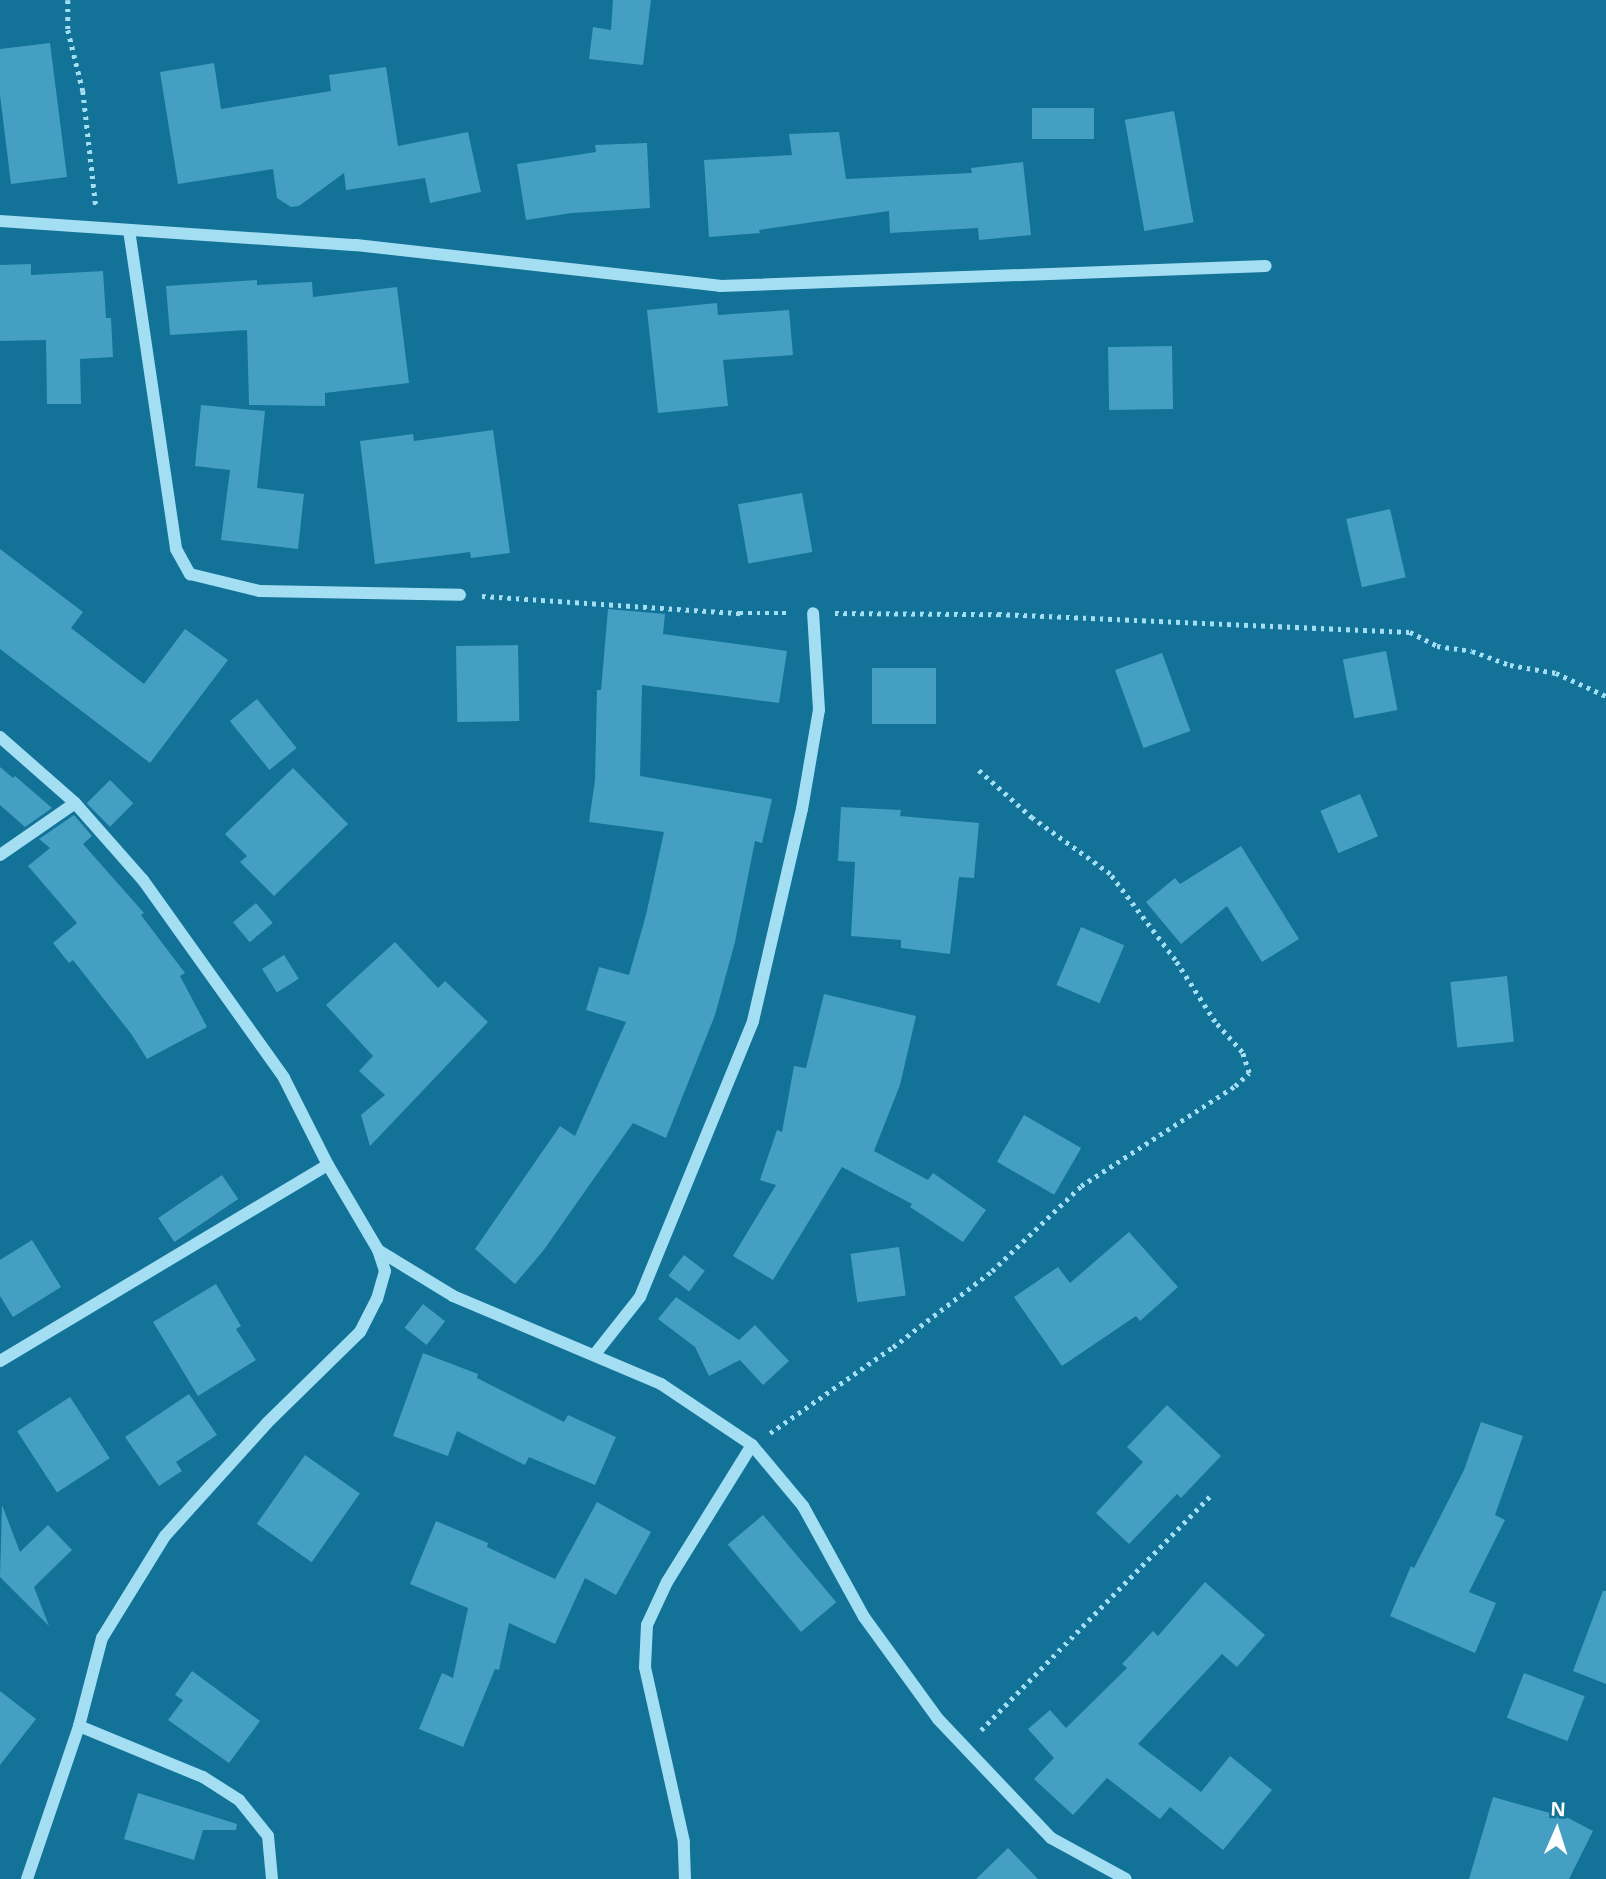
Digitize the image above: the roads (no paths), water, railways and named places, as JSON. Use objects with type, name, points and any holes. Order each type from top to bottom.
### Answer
[{"type":"street","points":[[0,221],[356,245],[720,286],[1266,266]]},
{"type":"street","points":[[129,230],[176,549],[190,573],[260,591],[460,595]]},
{"type":"street","points":[[595,1354],[640,1297],[752,1021],[802,809],[819,710],[813,613]]},
{"type":"street","points":[[0,737],[75,803],[143,880],[284,1078],[328,1165],[378,1250],[385,1270],[377,1299],[360,1332],[267,1423],[164,1536],[102,1638],[79,1726],[27,1879]]},
{"type":"street","points":[[0,855],[75,803]]},
{"type":"street","points":[[0,1362],[328,1165]]},
{"type":"street","points":[[378,1250],[453,1296],[661,1384],[752,1445],[803,1506],[864,1618],[938,1719],[1051,1838],[1126,1879]]},
{"type":"street","points":[[685,1879],[684,1842],[645,1667],[648,1625],[667,1582],[752,1445]]},
{"type":"street","points":[[79,1726],[203,1777],[239,1800],[268,1836],[272,1879]]}]
